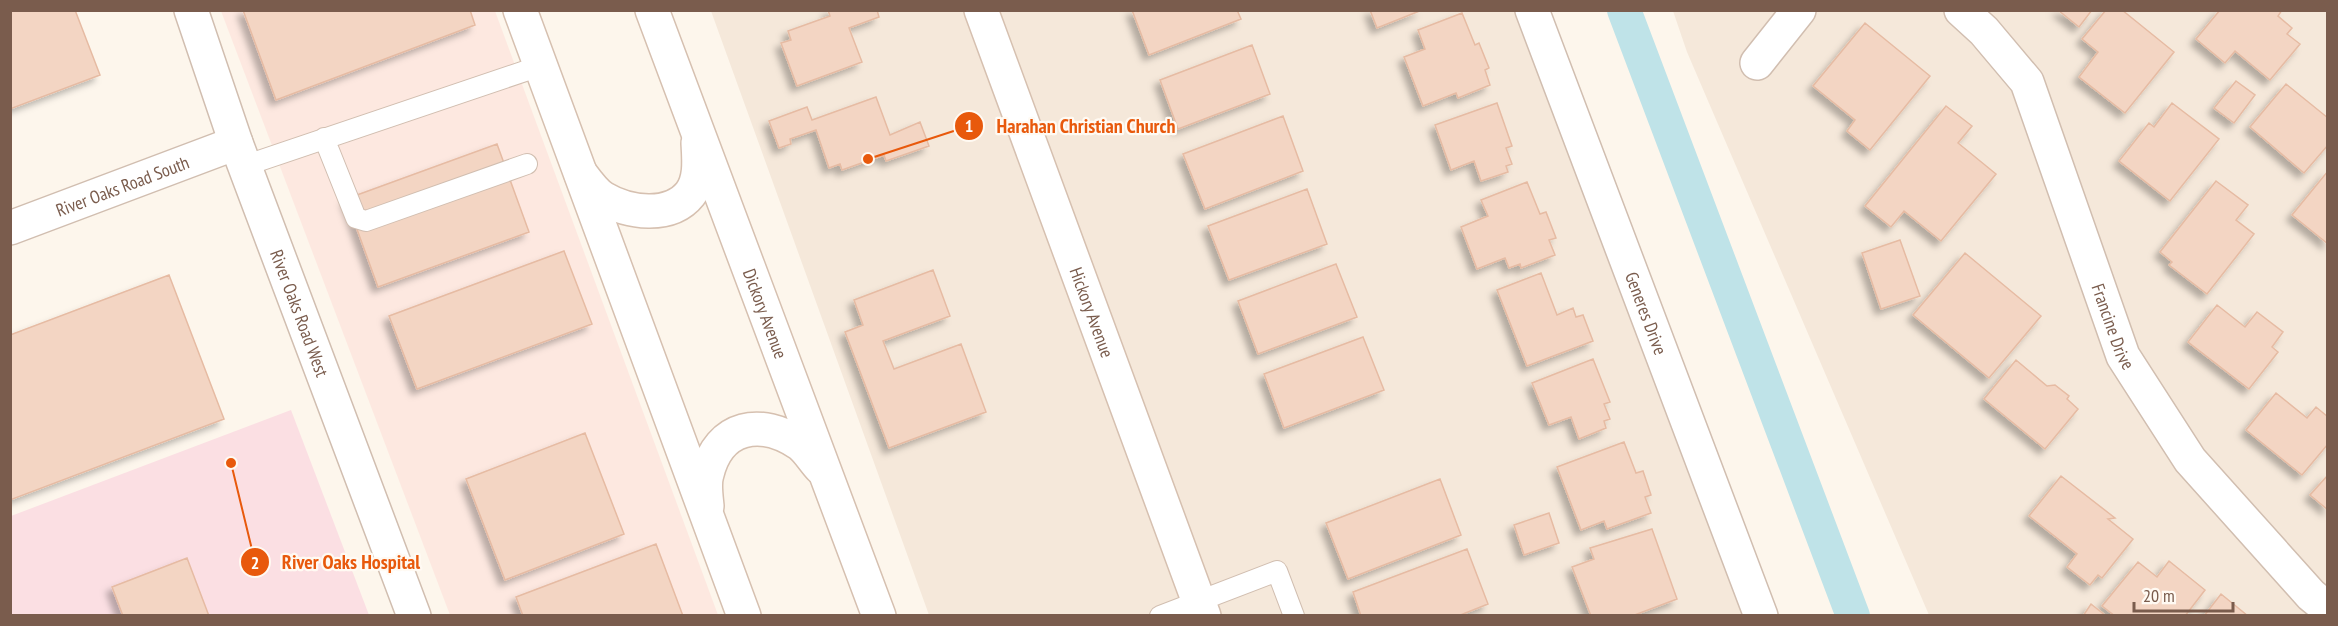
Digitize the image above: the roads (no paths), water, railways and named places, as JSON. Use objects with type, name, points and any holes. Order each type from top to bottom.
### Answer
[{"type":"main road","name":"River Oaks Road West","points":[[191,10],[240,155],[414,615]]},
{"type":"main road","points":[[520,10],[577,171],[744,615]]},
{"type":"main road","name":"Dickory Avenue","points":[[652,10],[879,615]]},
{"type":"main road","name":"Hickory Avenue","points":[[981,10],[1201,608]]},
{"type":"main road","name":"Generes Drive","points":[[1532,10],[1761,615]]},
{"type":"main road","points":[[1757,63],[1799,10]]},
{"type":"main road","name":"Francine Drive","points":[[1961,10],[1984,31],[2027,82],[2122,356],[2190,460],[2311,595],[2328,609]]},
{"type":"main road","points":[[577,171],[602,198],[634,212],[667,209],[690,194],[699,170],[697,130]]},
{"type":"main road","name":"River Oaks Road South","points":[[10,228],[240,155]]},
{"type":"main road","points":[[707,515],[706,476],[716,448],[740,430],[771,429],[801,445],[826,474]]},
{"type":"lane","points":[[240,155],[324,138],[540,66]]},
{"type":"lane","points":[[324,138],[356,218],[366,220],[527,164]]},
{"type":"lane","points":[[1160,615],[1201,608],[1278,571],[1294,615]]},
{"type":"waterway","points":[[1624,10],[1853,616]]},
{"type":"place","name":"Harahan Christian Church","points":[[868,159]]},
{"type":"place","name":"River Oaks Hospital","points":[[231,463]]}]
